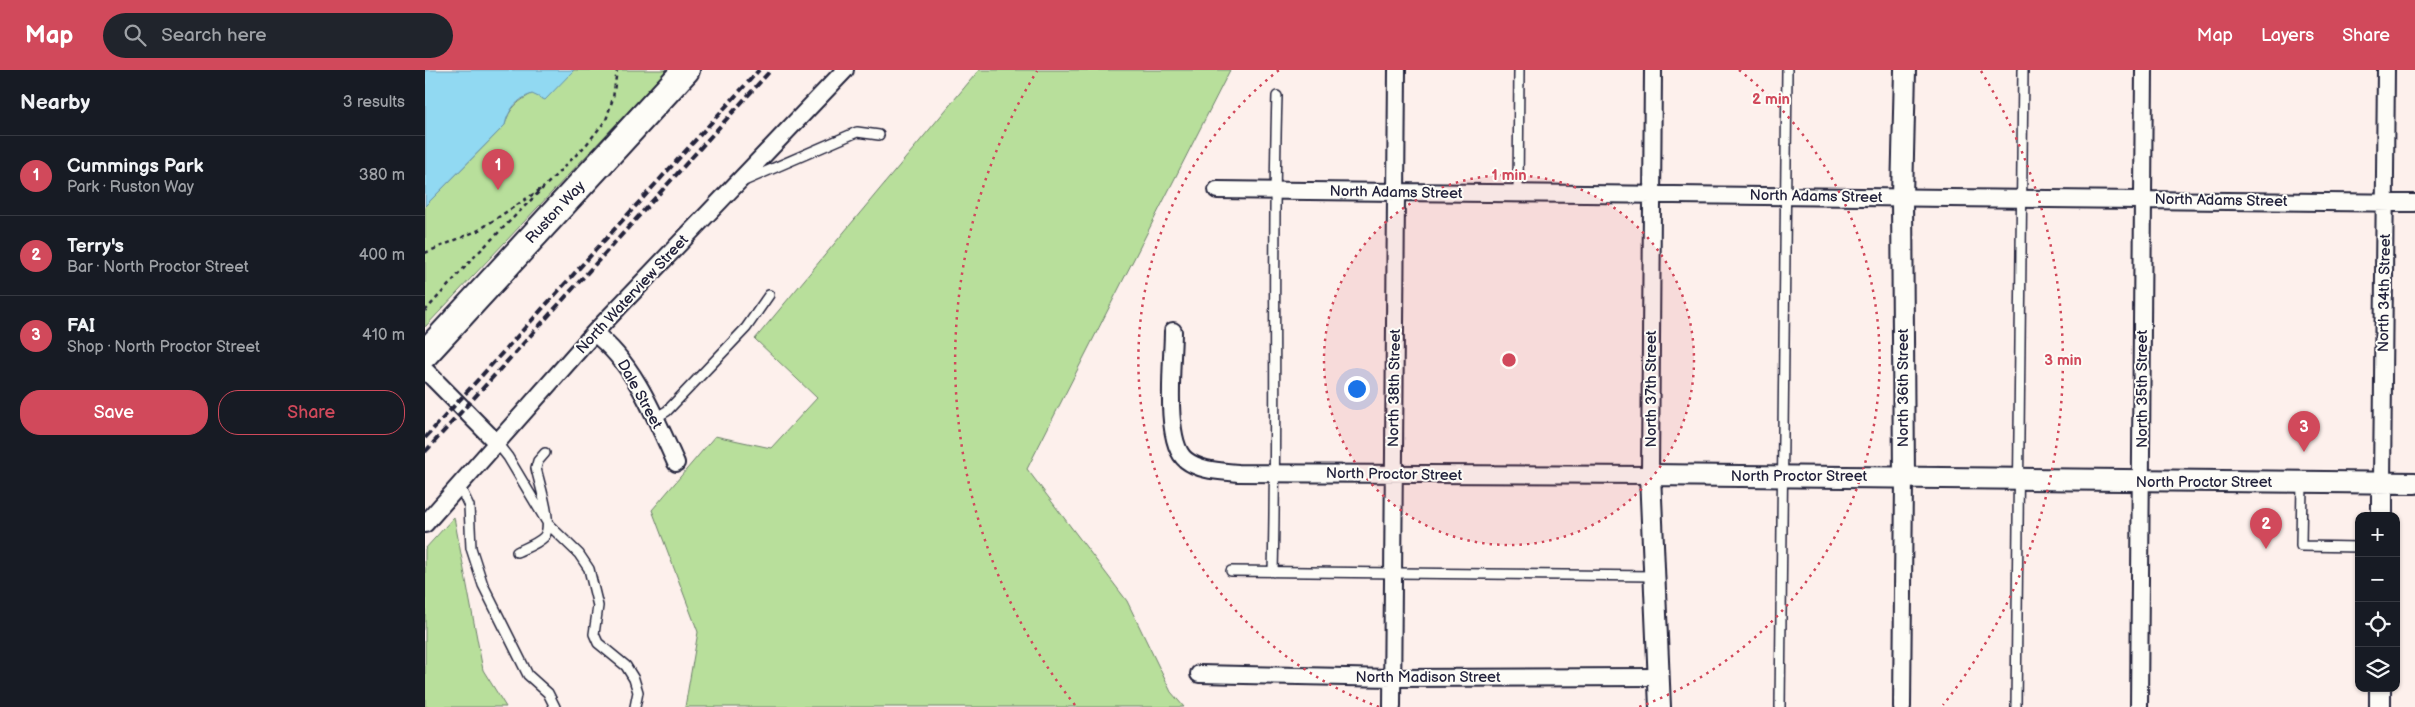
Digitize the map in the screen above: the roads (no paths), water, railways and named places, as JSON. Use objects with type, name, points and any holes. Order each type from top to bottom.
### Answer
[{"type":"main road","name":"Ruston Way","points":[[425,354],[686,70]]},
{"type":"street","name":"North Waterview Street","points":[[425,524],[594,333],[845,70]]},
{"type":"street","name":"North 38th Street","points":[[1392,707],[1391,574],[1397,70]]},
{"type":"street","name":"North 37th Street","points":[[1653,70],[1650,476],[1659,707]]},
{"type":"street","name":"North 36th Street","points":[[1902,707],[1904,477],[1902,197],[1905,70]]},
{"type":"street","name":"North 35th Street","points":[[2139,707],[2144,70]]},
{"type":"street","name":"North 34th Street","points":[[2382,512],[2386,70]]},
{"type":"street","name":"North Adams Street","points":[[1217,190],[2415,203]]},
{"type":"street","name":"North Proctor Street","points":[[1173,331],[1171,426],[1174,442],[1186,460],[1211,470],[1239,473],[1904,477],[2415,484]]},
{"type":"street","name":"Dale Street","points":[[594,333],[619,354],[655,418],[676,463]]},
{"type":"street","points":[[425,370],[497,444]]},
{"type":"street","name":"North Madison Street","points":[[1199,674],[1392,678],[1658,677]]},
{"type":"street","points":[[2380,692],[2380,707]]},
{"type":"lane","points":[[1518,193],[1519,70]]},
{"type":"lane","points":[[1780,707],[1787,70]]},
{"type":"lane","points":[[2015,707],[2023,200],[2023,70]]},
{"type":"lane","points":[[1273,572],[1275,472],[1274,191],[1277,96]]},
{"type":"lane","points":[[734,185],[857,132],[879,135]]},
{"type":"lane","points":[[655,418],[667,411],[746,328],[769,295]]},
{"type":"lane","points":[[497,444],[508,457],[548,524],[579,554],[589,570],[598,606],[594,634],[598,643],[626,666],[634,678],[637,692],[635,707]]},
{"type":"lane","points":[[517,552],[543,538],[548,524],[536,468],[539,458],[545,453]]},
{"type":"lane","points":[[2302,482],[2301,546],[2355,547]]},
{"type":"lane","points":[[459,485],[469,506],[471,548],[483,584],[528,674],[548,693],[555,707]]},
{"type":"lane","points":[[1231,571],[1653,576]]},
{"type":"water","points":[[425,70],[574,70],[545,100],[532,94],[518,102],[508,115],[505,125],[425,206]]},
{"type":"railway","points":[[425,438],[759,70]]},
{"type":"railway","points":[[425,452],[771,70]]},
{"type":"place","name":"Cummings Park","points":[[498,190]]},
{"type":"place","name":"FAI","points":[[2304,452]]},
{"type":"place","name":"Terry's","points":[[2266,549]]}]
